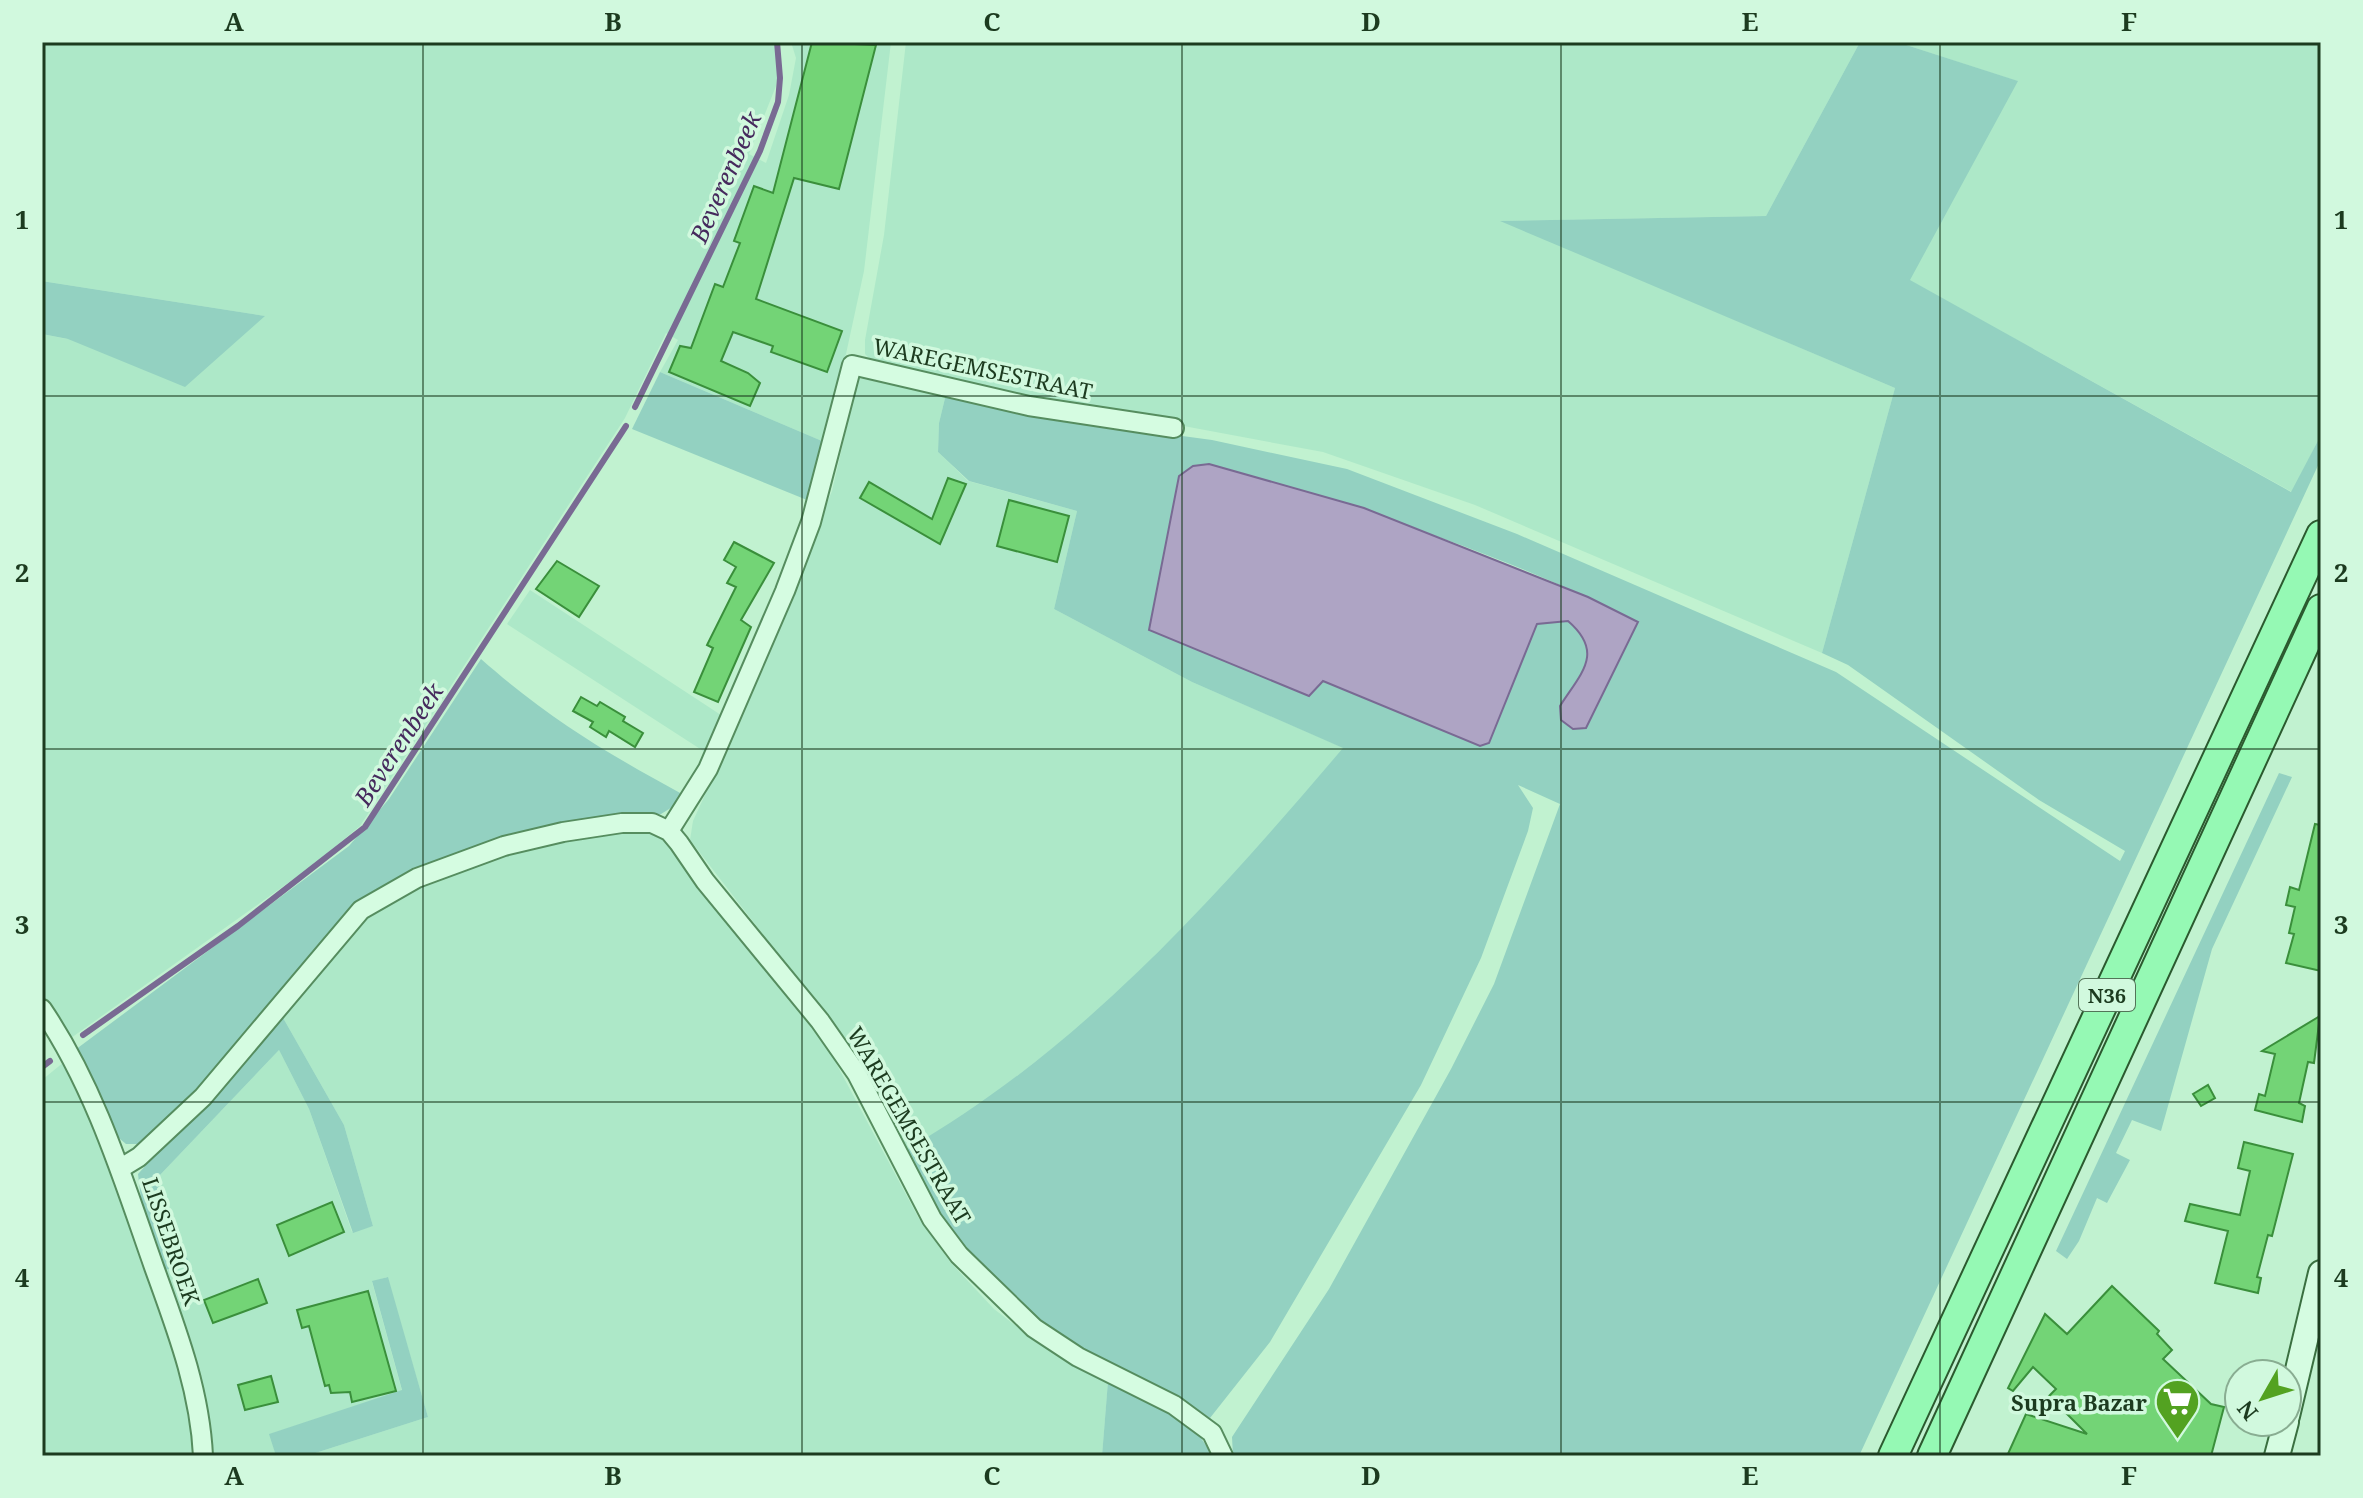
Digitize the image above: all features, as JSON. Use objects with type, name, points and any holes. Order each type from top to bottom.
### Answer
[{"type":"main road","name":"N36","points":[[1893,1456],[2321,535]]},
{"type":"main road","name":"N36","points":[[1932,1456],[2321,609]]},
{"type":"main road","points":[[2301,1358],[2321,1273]]},
{"type":"street","name":"WAREGEMSESTRAAT","points":[[1174,428],[1029,406],[852,365],[811,522],[785,591],[708,769],[669,831],[705,881],[803,998],[850,1063],[932,1219],[959,1255],[1034,1328],[1078,1357],[1174,1405],[1212,1433],[1223,1456]]},
{"type":"street","points":[[121,1168],[139,1157],[203,1097],[342,929],[361,910],[383,896],[471,856],[563,832],[622,823],[652,823],[669,831]]},
{"type":"street","name":"LISSEBROEK","points":[[42,1009],[68,1051],[121,1168],[192,1382],[203,1456]]},
{"type":"green space","points":[[42,42],[774,42],[780,63],[776,86],[749,154],[766,163],[789,95],[796,58],[791,42],[891,42],[864,271],[841,377],[822,441],[660,372],[678,340],[666,333],[625,418],[360,826],[313,865],[71,1038],[42,995],[42,334],[67,339],[265,316],[42,281]]},
{"type":"green space","points":[[906,42],[1860,42],[1766,216],[1503,221],[1895,388],[1822,653],[1475,505],[1323,452],[1006,393],[872,361],[865,354],[865,340],[884,235]]},
{"type":"green space","points":[[1897,42],[2321,42],[2321,435],[2292,492],[1909,280],[2017,81]]},
{"type":"green space","points":[[858,378],[946,394],[939,423],[938,452],[968,481],[1077,511],[1054,609],[1192,682],[1344,748],[1226,886],[1090,1019],[971,1112],[906,1150],[856,1055],[690,840],[693,821],[736,727],[832,491]]},
{"type":"green space","points":[[530,590],[724,717],[708,754],[507,624]]},
{"type":"green space","points":[[644,830],[663,840],[675,853],[829,1050],[918,1217],[951,1263],[994,1309],[1029,1336],[1108,1381],[1102,1456],[306,1456],[428,1417],[387,1277],[372,1282],[402,1391],[270,1434],[276,1456],[208,1456],[197,1374],[166,1270],[188,1261],[161,1199],[158,1187],[160,1175],[279,1050],[309,1109],[352,1232],[373,1226],[344,1125],[282,1016],[361,921],[416,884],[495,856],[594,834]]},
{"type":"green space","points":[[64,1062],[114,1173],[178,1363],[197,1456],[42,1456],[42,1080]]},
{"type":"shaded area","points":[[1860,42],[1897,42],[2018,81],[1910,280],[2291,492],[2321,435],[2321,459],[1859,1456],[1233,1456],[1232,1437],[1329,1289],[1451,1069],[1494,984],[1560,804],[1518,785],[1533,808],[1528,831],[1481,958],[1421,1085],[1270,1342],[1210,1418],[1174,1396],[1075,1347],[1008,1296],[953,1235],[906,1150],[970,1110],[1030,1066],[1142,968],[1245,861],[1343,748],[1192,682],[1054,609],[1077,511],[969,481],[938,452],[939,423],[946,394],[1071,421],[1212,440],[1347,469],[1517,534],[1836,672],[2120,861],[2125,851],[2039,800],[1848,665],[1822,653],[1895,388],[1500,221],[1766,216]],"holes":[[[1209,464],[1373,514],[1481,553],[1638,622],[1572,687],[1587,660],[1586,644],[1568,621],[1537,624],[1489,743],[1480,746],[1323,681],[1309,695],[1149,630]]]},
{"type":"shaded area","points":[[42,281],[265,316],[185,387],[68,339],[42,334]]},
{"type":"shaded area","points":[[660,372],[822,441],[807,500],[632,429]]},
{"type":"shaded area","points":[[1209,464],[1364,508],[1588,597],[1638,622],[1586,728],[1573,729],[1561,720],[1560,706],[1582,673],[1587,653],[1579,632],[1568,621],[1537,624],[1489,743],[1480,746],[1323,681],[1309,696],[1149,630],[1179,476],[1193,466]]},
{"type":"shaded area","points":[[481,659],[578,733],[682,794],[682,801],[661,814],[543,830],[393,884],[146,1144],[126,1144],[113,1133],[75,1050],[349,846],[389,799]]},
{"type":"shaded area","points":[[2279,773],[2292,777],[2212,949],[2161,1131],[2132,1120],[2116,1153],[2130,1160],[2107,1203],[2097,1198],[2079,1241],[2067,1259],[2056,1251]]},
{"type":"shaded area","points":[[282,1016],[344,1125],[373,1226],[353,1233],[309,1109],[279,1050],[160,1175],[163,1208],[188,1260],[166,1270],[143,1215],[138,1174]]},
{"type":"shaded area","points":[[388,1277],[428,1417],[306,1456],[276,1456],[269,1434],[402,1390],[372,1281]]},
{"type":"shaded area","points":[[1108,1381],[1153,1401],[1181,1419],[1204,1442],[1212,1456],[1102,1456]]},
{"type":"building","points":[[812,42],[876,45],[839,189],[794,178],[756,299],[842,331],[827,372],[771,352],[773,346],[733,332],[721,361],[748,373],[760,383],[750,406],[669,372],[680,346],[691,348],[715,284],[723,287],[740,243],[734,241],[754,186],[773,193]]},
{"type":"building","points":[[948,478],[966,484],[940,544],[860,498],[869,482],[932,519]]},
{"type":"building","points":[[1009,500],[1069,516],[1057,562],[997,546]]},
{"type":"building","points":[[734,542],[774,563],[741,620],[751,627],[718,702],[694,692],[713,648],[707,645],[736,587],[727,583],[736,567],[724,560]]},
{"type":"building","points":[[557,561],[599,586],[579,617],[536,589]]},
{"type":"building","points":[[581,697],[597,706],[600,702],[625,717],[623,721],[643,733],[635,747],[609,731],[606,737],[590,727],[593,722],[573,711]]},
{"type":"building","points":[[2315,824],[2321,825],[2321,971],[2286,963],[2294,934],[2289,933],[2295,907],[2286,905],[2290,887],[2299,890]]},
{"type":"building","points":[[2320,1016],[2314,1063],[2308,1062],[2299,1103],[2305,1106],[2302,1122],[2255,1110],[2259,1094],[2265,1096],[2275,1054],[2262,1051]]},
{"type":"building","points":[[2208,1085],[2215,1098],[2201,1106],[2193,1094]]},
{"type":"building","points":[[2244,1142],[2293,1154],[2272,1236],[2268,1235],[2257,1277],[2261,1278],[2258,1293],[2215,1283],[2228,1231],[2185,1221],[2190,1204],[2240,1215],[2250,1171],[2238,1168]]},
{"type":"building","points":[[332,1202],[344,1232],[289,1256],[277,1225]]},
{"type":"building","points":[[258,1279],[267,1303],[213,1323],[204,1300]]},
{"type":"building","points":[[2112,1286],[2159,1331],[2157,1334],[2172,1350],[2163,1359],[2211,1404],[2223,1407],[2211,1456],[2007,1456],[2026,1414],[2087,1434],[2049,1396],[2056,1389],[2033,1367],[2013,1391],[2008,1388],[2045,1314],[2067,1334]]},
{"type":"building","points":[[368,1291],[396,1391],[352,1402],[350,1392],[331,1393],[329,1385],[325,1386],[309,1326],[302,1328],[297,1310]]},
{"type":"building","points":[[271,1376],[278,1402],[245,1410],[238,1385]]},
{"type":"waterway","name":"Beverenbeek","points":[[635,407],[760,151],[778,102],[777,42]]},
{"type":"waterway","name":"Beverenbeek","points":[[83,1035],[238,926],[365,827],[626,426]]},
{"type":"waterway","name":"Beverenbeek","points":[[42,1067],[50,1061]]},
{"type":"place","name":"Supra Bazar","points":[[2178,1441]]}]
